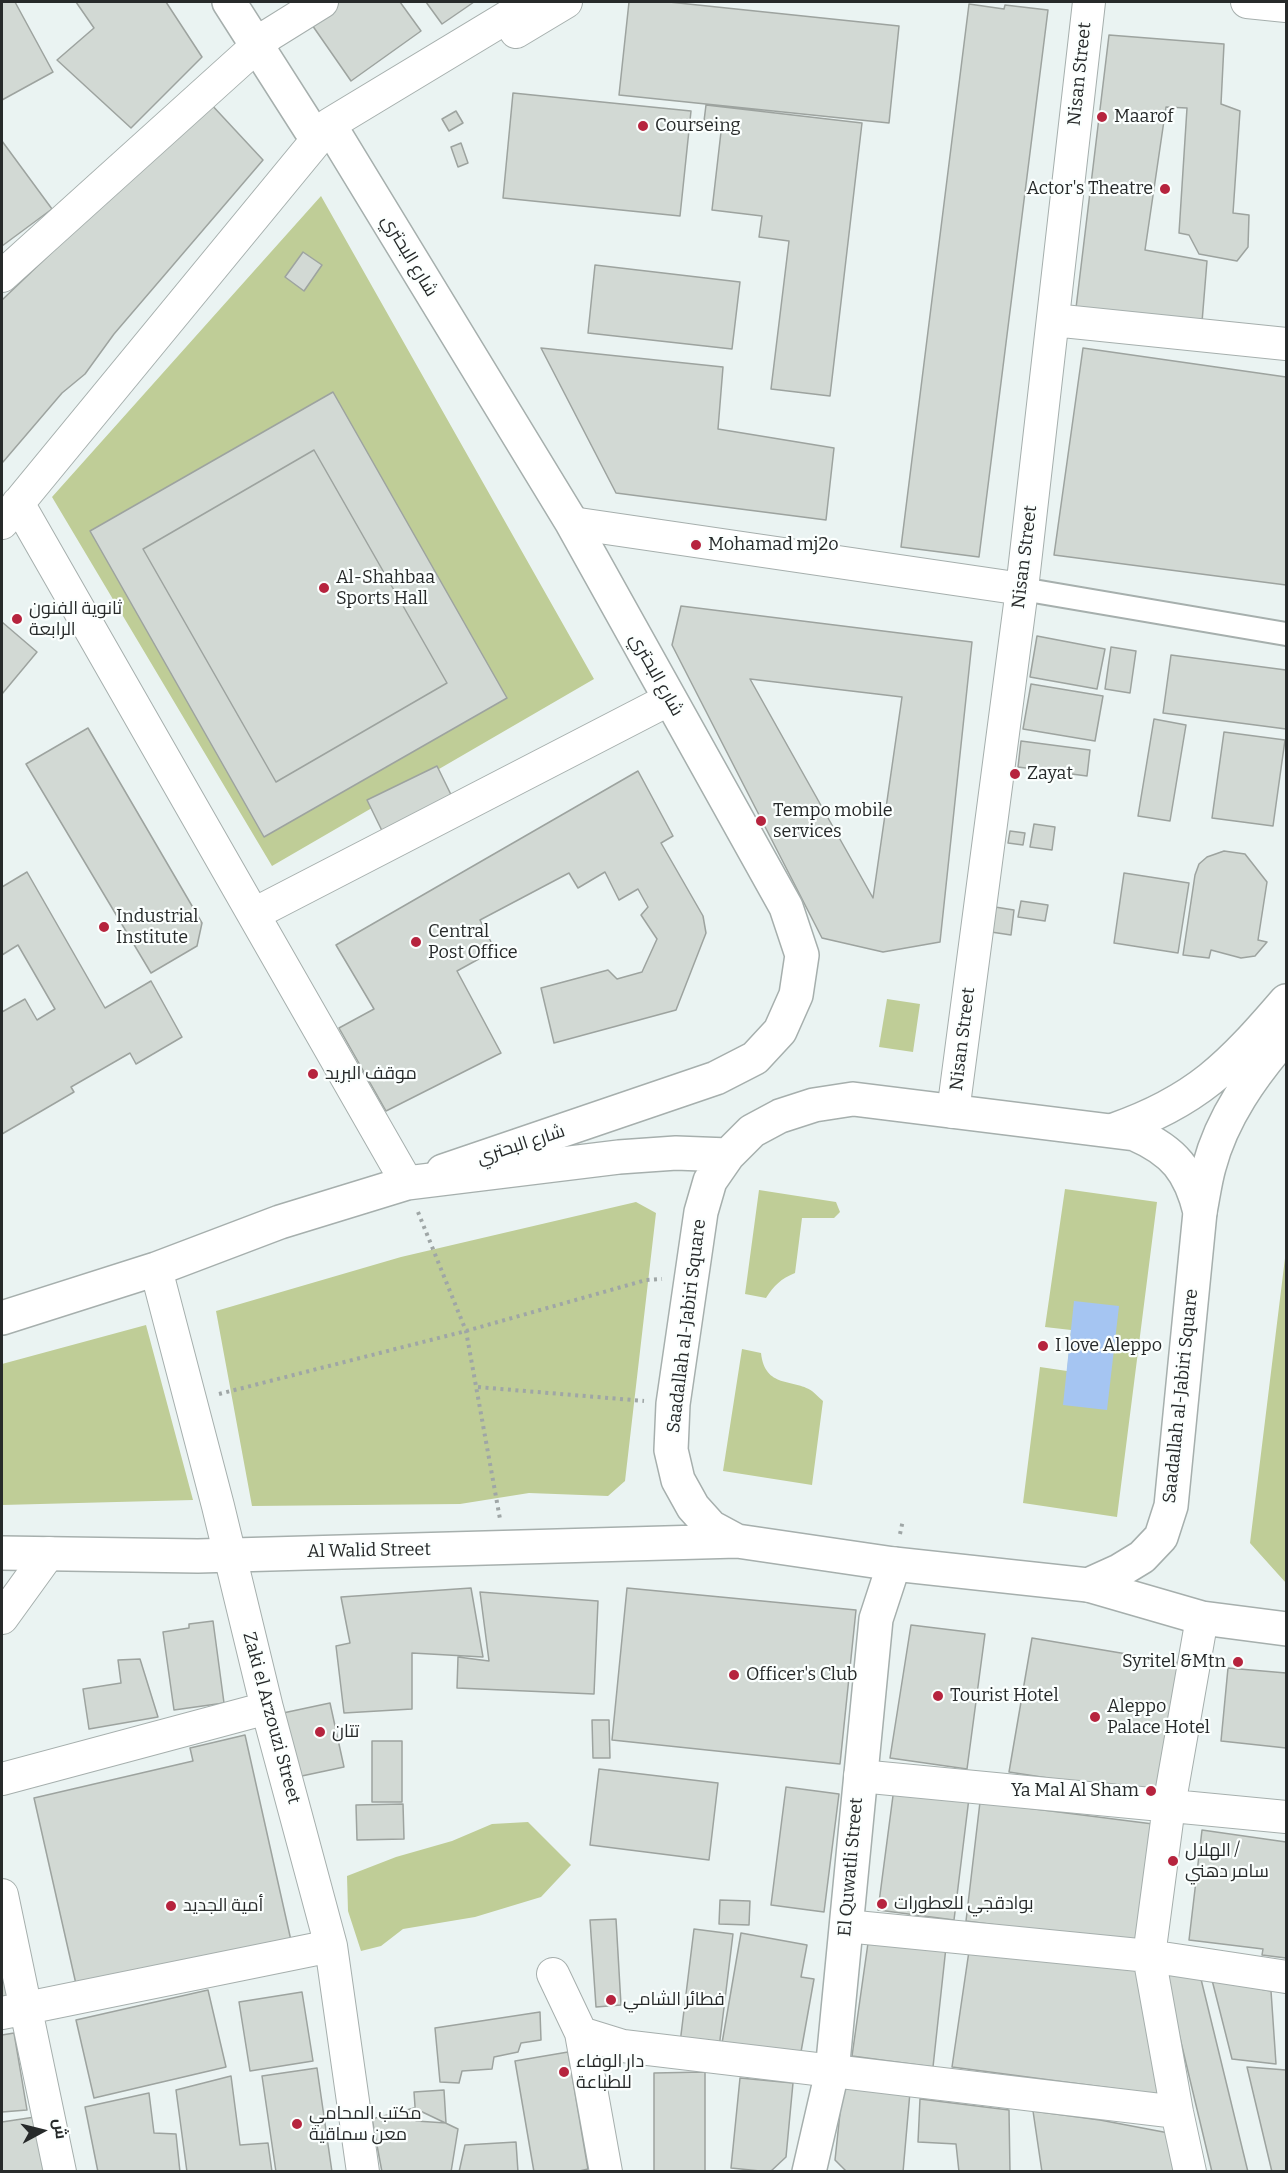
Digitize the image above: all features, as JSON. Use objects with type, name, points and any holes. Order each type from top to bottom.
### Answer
[{"type":"main road","name":"شارع البحتري","points":[[229,2],[310,129],[330,136],[572,523],[786,907],[802,955],[796,995],[780,1031],[755,1058],[716,1078],[407,1183]]},
{"type":"main road","points":[[1114,1130],[1142,1120],[1196,1092],[1242,1052],[1287,1001]]},
{"type":"main road","points":[[1200,1212],[1209,1166],[1229,1117],[1250,1081],[1287,1036]]},
{"type":"main road","name":"Saadallah al-Jabiri Square","points":[[853,1099],[1114,1130],[1135,1134],[1155,1143],[1172,1155],[1185,1172],[1195,1191],[1200,1212],[1171,1506],[1161,1536],[1142,1557],[1119,1571],[1088,1585],[894,1564],[737,1541],[711,1527],[693,1507],[678,1480],[671,1450],[673,1404],[701,1212],[710,1181],[728,1155],[752,1131],[780,1116],[814,1105],[853,1099]]},
{"type":"main road","points":[[2,1318],[156,1269],[280,1222],[407,1183],[619,1157],[676,1153],[728,1155]]},
{"type":"main road","name":"Al Walid Street","points":[[2,1553],[229,1554],[737,1541]]},
{"type":"main road","name":"El Quwatli Street","points":[[809,2172],[832,2072],[876,1619],[894,1564]]},
{"type":"main road","points":[[1088,1585],[1202,1618],[1287,1629]]},
{"type":"street","points":[[2,276],[269,35],[322,2]]},
{"type":"street","points":[[330,136],[330,124],[532,2]]},
{"type":"street","points":[[407,1183],[254,914],[10,513],[330,136],[386,112],[566,2]]},
{"type":"street","name":"Nisan Street","points":[[953,1112],[1022,589],[1089,2]]},
{"type":"street","points":[[1247,2],[1287,6]]},
{"type":"street","points":[[1053,320],[1287,344]]},
{"type":"street","points":[[572,523],[1022,589],[1287,634]]},
{"type":"street","points":[[254,914],[670,699]]},
{"type":"street","name":"Zaki el Arzouzi Street","points":[[156,1269],[218,1506],[267,1708],[331,1946],[363,2172]]},
{"type":"street","points":[[2,1618],[49,1553]]},
{"type":"street","points":[[1190,2172],[1149,1956],[1169,1806],[1202,1618]]},
{"type":"street","points":[[2,1779],[267,1708]]},
{"type":"street","points":[[860,1776],[1287,1817]]},
{"type":"street","points":[[2,1895],[14,2011],[60,2172]]},
{"type":"street","points":[[846,1926],[1149,1956],[1287,1977]]},
{"type":"street","points":[[14,2011],[331,1946]]},
{"type":"street","points":[[553,1974],[581,2033],[606,2172]]},
{"type":"street","points":[[581,2033],[623,2046],[1177,2112]]},
{"type":"path","points":[[407,1183],[466,1331],[478,1387],[505,1548]]},
{"type":"path","points":[[189,1401],[466,1331],[646,1280],[691,1278]]},
{"type":"path","points":[[478,1387],[673,1404]]},
{"type":"green space","name":"Al-Shahbaa Sports Hall","points":[[321,196],[594,679],[272,866],[52,497]]},
{"type":"green space","points":[[887,999],[920,1004],[913,1052],[879,1047]]},
{"type":"green space","points":[[1065,1189],[1157,1202],[1117,1517],[1023,1503],[1040,1367],[1067,1371],[1071,1330],[1045,1327]]},
{"type":"green space","points":[[759,1190],[836,1202],[840,1212],[834,1218],[802,1218],[795,1273],[778,1283],[766,1298],[745,1294]]},
{"type":"green space","points":[[636,1202],[656,1213],[625,1481],[608,1496],[529,1493],[460,1504],[252,1506],[216,1311],[401,1257]]},
{"type":"green space","points":[[1286,1250],[1286,1583],[1250,1543]]},
{"type":"green space","points":[[146,1325],[193,1500],[2,1505],[2,1364]]},
{"type":"green space","points":[[742,1349],[761,1353],[768,1372],[774,1377],[805,1387],[823,1401],[812,1485],[723,1471]]},
{"type":"green space","points":[[528,1822],[571,1865],[541,1897],[475,1917],[403,1929],[381,1946],[361,1951],[348,1911],[347,1876],[396,1857],[452,1841],[492,1824]]},
{"type":"water","points":[[1074,1301],[1119,1306],[1107,1410],[1063,1405]]},
{"type":"building","points":[[2,2],[15,2],[53,72],[2,100]]},
{"type":"building","points":[[76,2],[166,2],[202,57],[131,128],[57,60],[94,28]]},
{"type":"building","points":[[338,2],[400,2],[421,31],[351,81],[310,22]]},
{"type":"building","points":[[426,2],[474,2],[442,24]]},
{"type":"building","points":[[629,2],[669,2],[899,26],[889,123],[619,95]]},
{"type":"building","points":[[969,4],[1004,9],[1005,5],[1048,10],[979,557],[901,547]]},
{"type":"building","points":[[1109,35],[1224,44],[1221,104],[1240,111],[1233,213],[1249,215],[1248,247],[1237,261],[1199,254],[1189,235],[1179,233],[1187,108],[1166,107],[1145,250],[1207,261],[1202,322],[1076,308]]},
{"type":"building","points":[[513,93],[691,111],[680,216],[503,198]]},
{"type":"building","points":[[209,102],[263,160],[114,334],[85,374],[62,393],[3,462],[2,300]]},
{"type":"building","points":[[706,105],[862,123],[830,396],[771,389],[789,241],[759,237],[762,216],[712,210],[721,132],[703,129]]},
{"type":"building","points":[[456,111],[463,123],[449,131],[442,119]]},
{"type":"building","points":[[2,141],[52,209],[2,246]]},
{"type":"building","points":[[461,143],[468,163],[458,167],[451,147]]},
{"type":"building","points":[[303,252],[322,265],[304,291],[285,277]]},
{"type":"building","points":[[595,265],[740,282],[732,349],[588,333]]},
{"type":"building","points":[[541,348],[723,367],[718,429],[834,448],[826,520],[616,493]]},
{"type":"building","points":[[1083,348],[1286,377],[1286,585],[1054,555]]},
{"type":"building","points":[[333,392],[507,698],[264,837],[90,531]],"holes":[[[314,450],[447,683],[276,782],[143,549]]]},
{"type":"building","name":"Al-Shahbaa Sports Hall","points":[[314,450],[447,683],[276,782],[143,549]]},
{"type":"building","points":[[681,606],[972,642],[940,942],[883,952],[822,938],[672,645]],"holes":[[[750,679],[902,697],[873,898]]]},
{"type":"building","points":[[2,622],[37,652],[2,694]]},
{"type":"building","points":[[1037,636],[1105,649],[1097,689],[1030,677]]},
{"type":"building","points":[[1111,647],[1136,651],[1130,693],[1105,689]]},
{"type":"building","points":[[1171,655],[1286,670],[1286,729],[1163,713]]},
{"type":"building","points":[[1031,684],[1103,696],[1095,741],[1023,729]]},
{"type":"building","points":[[1154,719],[1186,725],[1170,821],[1138,816]]},
{"type":"building","points":[[88,728],[202,923],[197,946],[151,973],[26,764]]},
{"type":"building","points":[[1224,732],[1285,740],[1273,826],[1212,818]]},
{"type":"building","points":[[1021,741],[1090,750],[1087,776],[1018,767]]},
{"type":"building","points":[[437,766],[458,809],[388,843],[367,800]]},
{"type":"building","name":"Central Post Office","points":[[638,771],[673,836],[661,843],[703,916],[706,933],[676,1010],[554,1043],[541,988],[608,970],[617,979],[642,972],[657,939],[641,915],[648,907],[638,889],[619,900],[605,872],[578,888],[569,873],[480,920],[495,950],[457,971],[501,1053],[386,1111],[339,1028],[374,1009],[336,945]]},
{"type":"building","points":[[1034,824],[1055,827],[1052,850],[1030,847]]},
{"type":"building","points":[[1010,831],[1025,833],[1023,845],[1008,843]]},
{"type":"building","points":[[1224,851],[1245,854],[1267,882],[1258,940],[1267,942],[1255,956],[1241,958],[1211,950],[1209,958],[1183,955],[1195,875],[1199,864],[1207,857]]},
{"type":"building","points":[[27,872],[105,1008],[151,981],[182,1037],[136,1064],[130,1053],[71,1087],[74,1092],[2,1134],[2,1012],[25,999],[37,1020],[55,1009],[18,945],[2,955],[2,887]]},
{"type":"building","points":[[1124,873],[1189,883],[1178,953],[1114,943]]},
{"type":"building","points":[[1021,901],[1048,905],[1045,921],[1018,917]]},
{"type":"building","points":[[995,907],[1014,910],[1011,935],[991,932]]},
{"type":"building","points":[[471,1588],[483,1657],[412,1653],[412,1709],[344,1713],[336,1646],[350,1643],[341,1597]]},
{"type":"building","name":"Officer's Club","points":[[627,1588],[856,1610],[840,1764],[612,1740]]},
{"type":"building","points":[[480,1592],[598,1601],[594,1694],[457,1688],[458,1657],[489,1661]]},
{"type":"building","points":[[213,1621],[224,1703],[174,1710],[163,1632],[189,1628],[189,1624]]},
{"type":"building","name":"Tourist Hotel","points":[[911,1625],[985,1634],[967,1769],[890,1758]]},
{"type":"building","name":"Aleppo Palace Hotel","points":[[1032,1638],[1180,1663],[1158,1795],[1009,1772]]},
{"type":"building","points":[[140,1659],[158,1717],[89,1729],[83,1689],[121,1683],[118,1660]]},
{"type":"building","points":[[1228,1668],[1286,1673],[1286,1748],[1221,1741]]},
{"type":"building","points":[[330,1703],[344,1767],[297,1777],[283,1713]]},
{"type":"building","points":[[592,1720],[609,1720],[610,1758],[593,1758]]},
{"type":"building","points":[[245,1735],[292,1945],[78,1993],[34,1798],[193,1761],[190,1748]]},
{"type":"building","points":[[372,1741],[402,1741],[402,1802],[372,1802]]},
{"type":"building","points":[[599,1769],[718,1783],[709,1860],[590,1845]]},
{"type":"building","points":[[786,1787],[839,1794],[824,1912],[771,1905]]},
{"type":"building","points":[[894,1788],[969,1798],[954,1920],[878,1910]]},
{"type":"building","points":[[980,1802],[1153,1824],[1139,1944],[966,1921]]},
{"type":"building","points":[[403,1804],[404,1839],[357,1840],[356,1805]]},
{"type":"building","points":[[1202,1830],[1286,1842],[1286,1958],[1262,1955],[1263,1949],[1189,1940]]},
{"type":"building","points":[[720,1900],[750,1901],[749,1925],[719,1924]]},
{"type":"building","points":[[616,1919],[621,2005],[596,2007],[590,1920]]},
{"type":"building","points":[[694,1929],[733,1934],[719,2048],[680,2043]]},
{"type":"building","points":[[741,1933],[807,1945],[801,1977],[814,1979],[799,2063],[721,2049]]},
{"type":"building","points":[[869,1936],[946,1947],[933,2067],[852,2056]]},
{"type":"building","points":[[2,1945],[15,2001],[2,2004]]},
{"type":"building","points":[[969,1951],[1139,1971],[1163,2095],[952,2067]]},
{"type":"building","points":[[1164,1971],[1200,1975],[1248,2172],[1212,2172]]},
{"type":"building","points":[[1212,1980],[1271,1991],[1276,2064],[1232,2059]]},
{"type":"building","points":[[208,1990],[226,2067],[94,2098],[76,2020]]},
{"type":"building","points":[[302,1992],[313,2061],[250,2071],[239,2002]]},
{"type":"building","points":[[540,2012],[541,2040],[521,2043],[518,2052],[494,2057],[492,2069],[462,2071],[459,2083],[440,2082],[435,2028]]},
{"type":"building","points":[[14,2033],[27,2110],[2,2112],[2,2035]]},
{"type":"building","points":[[568,2052],[588,2169],[575,2172],[534,2172],[515,2061]]},
{"type":"building","points":[[1247,2067],[1286,2070],[1286,2172],[1272,2172]]},
{"type":"building","name":"مكتب المحامي معن سماقية","points":[[317,2068],[332,2172],[276,2172],[262,2076]]},
{"type":"building","points":[[705,2072],[705,2172],[654,2172],[654,2073]]},
{"type":"building","points":[[231,2076],[240,2145],[268,2143],[272,2172],[187,2172],[176,2090]]},
{"type":"building","points":[[740,2078],[793,2083],[786,2157],[770,2172],[731,2168]]},
{"type":"building","points":[[843,2085],[910,2092],[903,2172],[847,2172],[835,2160]]},
{"type":"building","points":[[444,2090],[446,2123],[416,2121],[414,2092]]},
{"type":"building","points":[[149,2093],[154,2133],[176,2134],[180,2172],[98,2172],[85,2107]]},
{"type":"building","points":[[920,2099],[1009,2110],[1010,2172],[959,2172],[956,2144],[918,2142]]},
{"type":"building","points":[[414,2108],[458,2129],[451,2172],[382,2172],[372,2119]]},
{"type":"building","points":[[1033,2111],[1100,2120],[1174,2134],[1176,2172],[1042,2172]]},
{"type":"building","points":[[35,2117],[46,2172],[2,2172],[2,2122]]},
{"type":"building","points":[[516,2142],[518,2172],[459,2172],[465,2145]]},
{"type":"place","name":"Maarof","points":[[1102,117]]},
{"type":"place","name":"Courseing","points":[[643,126]]},
{"type":"place","name":"Actor's Theatre","points":[[1165,189]]},
{"type":"place","name":"Mohamad mj2o","points":[[696,545]]},
{"type":"place","name":"Al-Shahbaa Sports Hall","points":[[324,588]]},
{"type":"place","name":"ثانوية الفنون الرابعة","points":[[17,619]]},
{"type":"place","name":"Zayat","points":[[1015,774]]},
{"type":"place","name":"Tempo mobile services","points":[[761,821]]},
{"type":"place","name":"Industrial Institute","points":[[104,927]]},
{"type":"place","name":"Central Post Office","points":[[416,942]]},
{"type":"place","name":"موقف البريد","points":[[313,1074]]},
{"type":"place","name":"I love Aleppo","points":[[1043,1346]]},
{"type":"place","name":"Syritel &Mtn","points":[[1238,1662]]},
{"type":"place","name":"Officer's Club","points":[[734,1675]]},
{"type":"place","name":"Tourist Hotel","points":[[938,1696]]},
{"type":"place","name":"Aleppo Palace Hotel","points":[[1095,1717]]},
{"type":"place","name":"تتان","points":[[320,1732]]},
{"type":"place","name":"Ya Mal Al Sham","points":[[1151,1791]]},
{"type":"place","name":"الهلال / سامر دهني","points":[[1173,1861]]},
{"type":"place","name":"بوادقجي للعطورات","points":[[882,1904]]},
{"type":"place","name":"أمية الجديد","points":[[171,1906]]},
{"type":"place","name":"فطائر الشامي","points":[[611,2000]]},
{"type":"place","name":"دار الوفاء للطباعة","points":[[564,2072]]},
{"type":"place","name":"مكتب المحامي معن سماقية","points":[[297,2124]]}]
